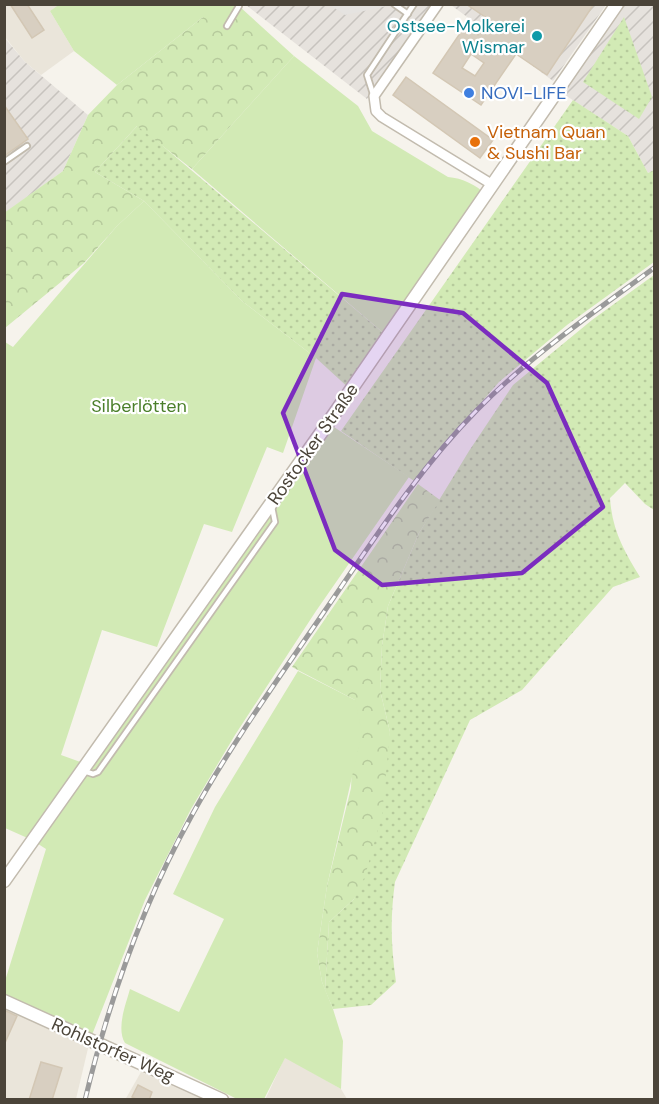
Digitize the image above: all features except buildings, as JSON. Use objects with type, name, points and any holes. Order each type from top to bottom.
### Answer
[{"type":"street","points":[[438,4],[374,96],[376,111],[382,117],[493,185]]},
{"type":"street","name":"Rostocker Straße","points":[[4,881],[272,503],[617,4]]},
{"type":"street","name":"Rohlstorfer Weg","points":[[4,1001],[222,1100]]},
{"type":"lane","points":[[227,26],[238,4]]},
{"type":"lane","points":[[394,4],[408,14]]},
{"type":"lane","points":[[374,96],[366,75],[414,5]]},
{"type":"lane","points":[[4,162],[27,146]]},
{"type":"highlighted area","points":[[342,294],[463,313],[547,383],[603,507],[522,573],[382,585],[335,550],[283,413]]},
{"type":"shaded area","points":[[4,5],[60,5],[50,11],[74,51],[41,75],[25,62],[5,37]]},
{"type":"shaded area","points":[[246,5],[432,5],[367,99]]},
{"type":"shaded area","points":[[330,5],[392,5],[345,15]]},
{"type":"shaded area","name":"Ostsee-Molkerei Wismar","points":[[451,5],[606,5],[553,81]]},
{"type":"shaded area","points":[[617,5],[654,5],[654,170],[648,173],[628,136],[565,95],[556,94]]},
{"type":"shaded area","points":[[4,37],[25,62],[88,115],[63,171],[5,213]]},
{"type":"shaded area","points":[[4,997],[90,1040],[76,1099],[5,1099]]},
{"type":"shaded area","points":[[285,1057],[341,1089],[347,1099],[265,1100]]},
{"type":"shaded area","points":[[141,1072],[202,1099],[125,1100]]},
{"type":"green space","points":[[60,4],[238,4],[227,26],[203,17],[117,85],[74,51],[50,11]]},
{"type":"green space","points":[[239,6],[294,56],[192,169],[137,126],[95,172],[144,201],[117,226],[84,263],[5,328],[4,213],[63,171],[88,115],[117,85],[203,17]]},
{"type":"green space","points":[[624,17],[652,97],[639,119],[583,82]]},
{"type":"green space","points":[[294,56],[358,106],[372,131],[448,177],[469,183],[486,195],[388,337],[192,169]]},
{"type":"green space","points":[[573,100],[628,136],[648,173],[654,170],[654,262],[567,325],[499,382],[414,481],[341,431]]},
{"type":"green space","points":[[138,125],[388,337],[351,390],[316,358],[242,301],[144,201],[95,172]]},
{"type":"green space","name":"Silberlötten","points":[[144,201],[242,301],[316,358],[283,453],[267,447],[232,532],[204,524],[157,647],[102,630],[61,755],[86,764],[328,423],[409,477],[316,611],[235,735],[191,809],[145,900],[90,1040],[5,1001],[5,981],[46,849],[5,828],[5,342],[13,347],[117,226]]},
{"type":"green space","points":[[654,275],[654,510],[625,483],[610,498],[613,520],[620,540],[640,577],[613,587],[522,690],[470,720],[395,882],[392,932],[396,982],[371,1005],[333,1009],[325,990],[329,922],[354,899],[390,732],[380,690],[382,646],[388,606],[419,533],[513,385],[592,320]]},
{"type":"green space","points":[[418,484],[440,500],[419,533],[388,606],[382,646],[380,690],[390,732],[382,815],[365,876],[354,899],[329,922],[325,990],[317,953],[327,886],[351,788],[355,700],[292,667]]},
{"type":"green space","points":[[298,671],[355,700],[362,733],[327,886],[317,953],[322,982],[343,1041],[341,1089],[285,1058],[264,1099],[237,1099],[125,1043],[121,1030],[130,989],[179,1012],[224,919],[173,894],[215,807]]},
{"type":"railway","points":[[85,1100],[116,990],[142,918],[174,849],[239,737],[360,559],[396,507],[435,457],[497,390],[585,318],[654,268]]},
{"type":"place","name":"Ostsee-Molkerei Wismar","points":[[537,36]]},
{"type":"place","name":"NOVI-LIFE","points":[[469,93]]},
{"type":"place","name":"Vietnam Quan & Sushi Bar","points":[[475,142]]}]
